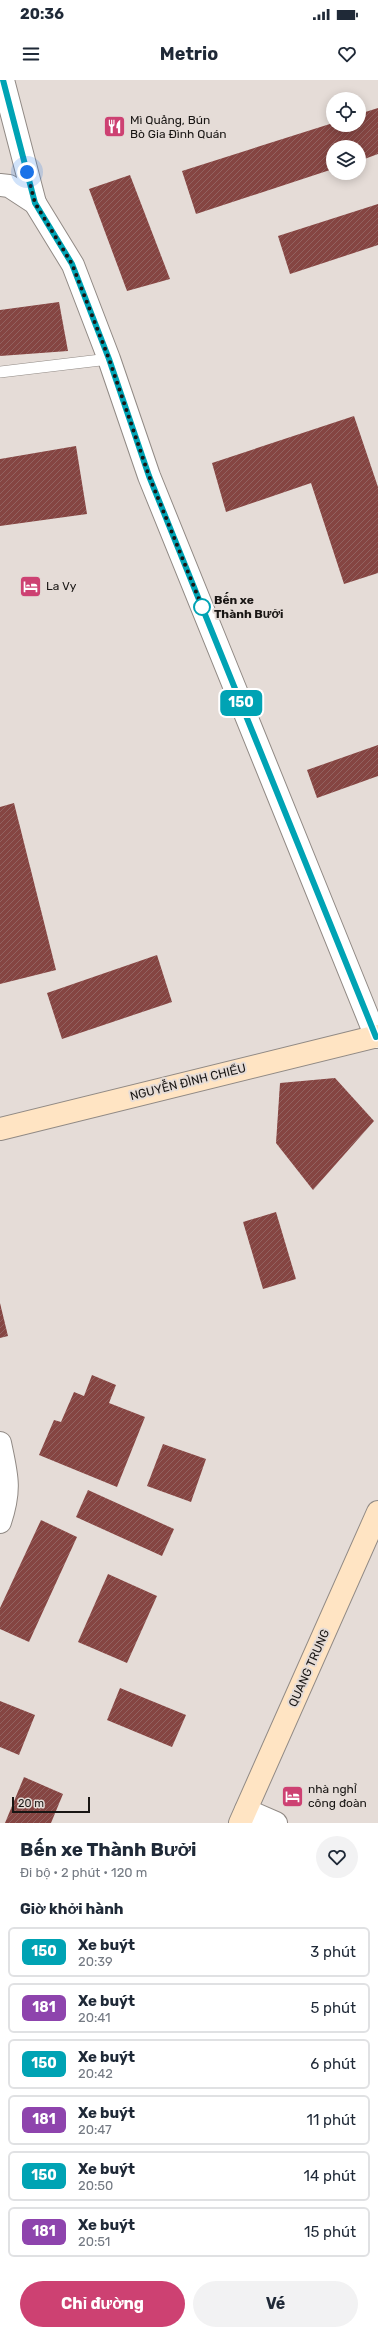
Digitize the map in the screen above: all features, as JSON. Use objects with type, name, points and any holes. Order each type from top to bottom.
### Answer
[{"type":"main road","name":"NGUYỄN ĐÌNH CHIỂU","points":[[0,1129],[377,1038]]},
{"type":"main road","name":"QUANG TRUNG","points":[[243,1816],[378,1512]]},
{"type":"street","points":[[3,80],[35,203],[72,264],[109,359],[149,476],[377,1038]]},
{"type":"street","points":[[0,185],[9,186],[35,203]]},
{"type":"street","points":[[0,1443],[8,1479],[7,1501],[0,1522]]},
{"type":"street","points":[[243,1816],[276,1823]]},
{"type":"lane","points":[[0,372],[109,359]]},
{"type":"building","points":[[378,108],[378,154],[366,158],[366,140],[326,140],[326,171],[196,214],[182,171],[326,125],[326,132],[366,132],[366,112]]},
{"type":"building","points":[[130,175],[170,279],[127,291],[89,189]]},
{"type":"building","points":[[378,204],[378,245],[290,274],[278,236]]},
{"type":"building","points":[[59,302],[68,351],[0,356],[0,310]]},
{"type":"building","points":[[354,416],[378,487],[378,573],[344,584],[311,483],[226,512],[212,463]]},
{"type":"building","points":[[76,446],[87,514],[0,526],[0,459]]},
{"type":"building","points":[[378,745],[378,776],[317,798],[307,770]]},
{"type":"building","points":[[14,803],[56,970],[0,984],[0,807]]},
{"type":"building","points":[[157,955],[172,1002],[62,1039],[47,993]]},
{"type":"building","points":[[335,1078],[374,1121],[313,1190],[276,1143],[280,1083]]},
{"type":"building","points":[[276,1212],[296,1279],[263,1289],[243,1222]]},
{"type":"building","points":[[0,1303],[8,1336],[0,1338]]},
{"type":"building","points":[[92,1375],[116,1385],[109,1403],[145,1417],[117,1487],[39,1455],[54,1420],[61,1422],[74,1392],[84,1396]]},
{"type":"building","points":[[163,1444],[206,1459],[191,1502],[147,1486]]},
{"type":"building","points":[[88,1490],[174,1529],[162,1556],[76,1517]]},
{"type":"building","points":[[41,1520],[77,1537],[29,1642],[0,1629],[0,1608]]},
{"type":"building","points":[[108,1574],[157,1596],[127,1663],[78,1642]]},
{"type":"building","points":[[120,1688],[186,1715],[172,1747],[107,1720]]},
{"type":"building","points":[[0,1701],[35,1715],[19,1755],[0,1747]]},
{"type":"building","points":[[24,1777],[63,1794],[51,1823],[5,1823]]},
{"type":"bus line","name":"150","points":[[3,80],[35,203],[72,264],[109,359],[149,476],[376,1037]]},
{"type":"place","name":"Mì Quảng, Bún Bò Gia Đình Quán","points":[[114,127]]},
{"type":"place","name":"La Vy","points":[[31,586]]},
{"type":"place","name":"Bến xe Thành Bưởi","points":[[202,607]]},
{"type":"place","name":"nhà nghỉ công đoàn","points":[[293,1796]]},
{"type":"route","points":[[27,172],[35,203],[72,264],[109,359],[149,476],[203,609],[202,607]]}]
